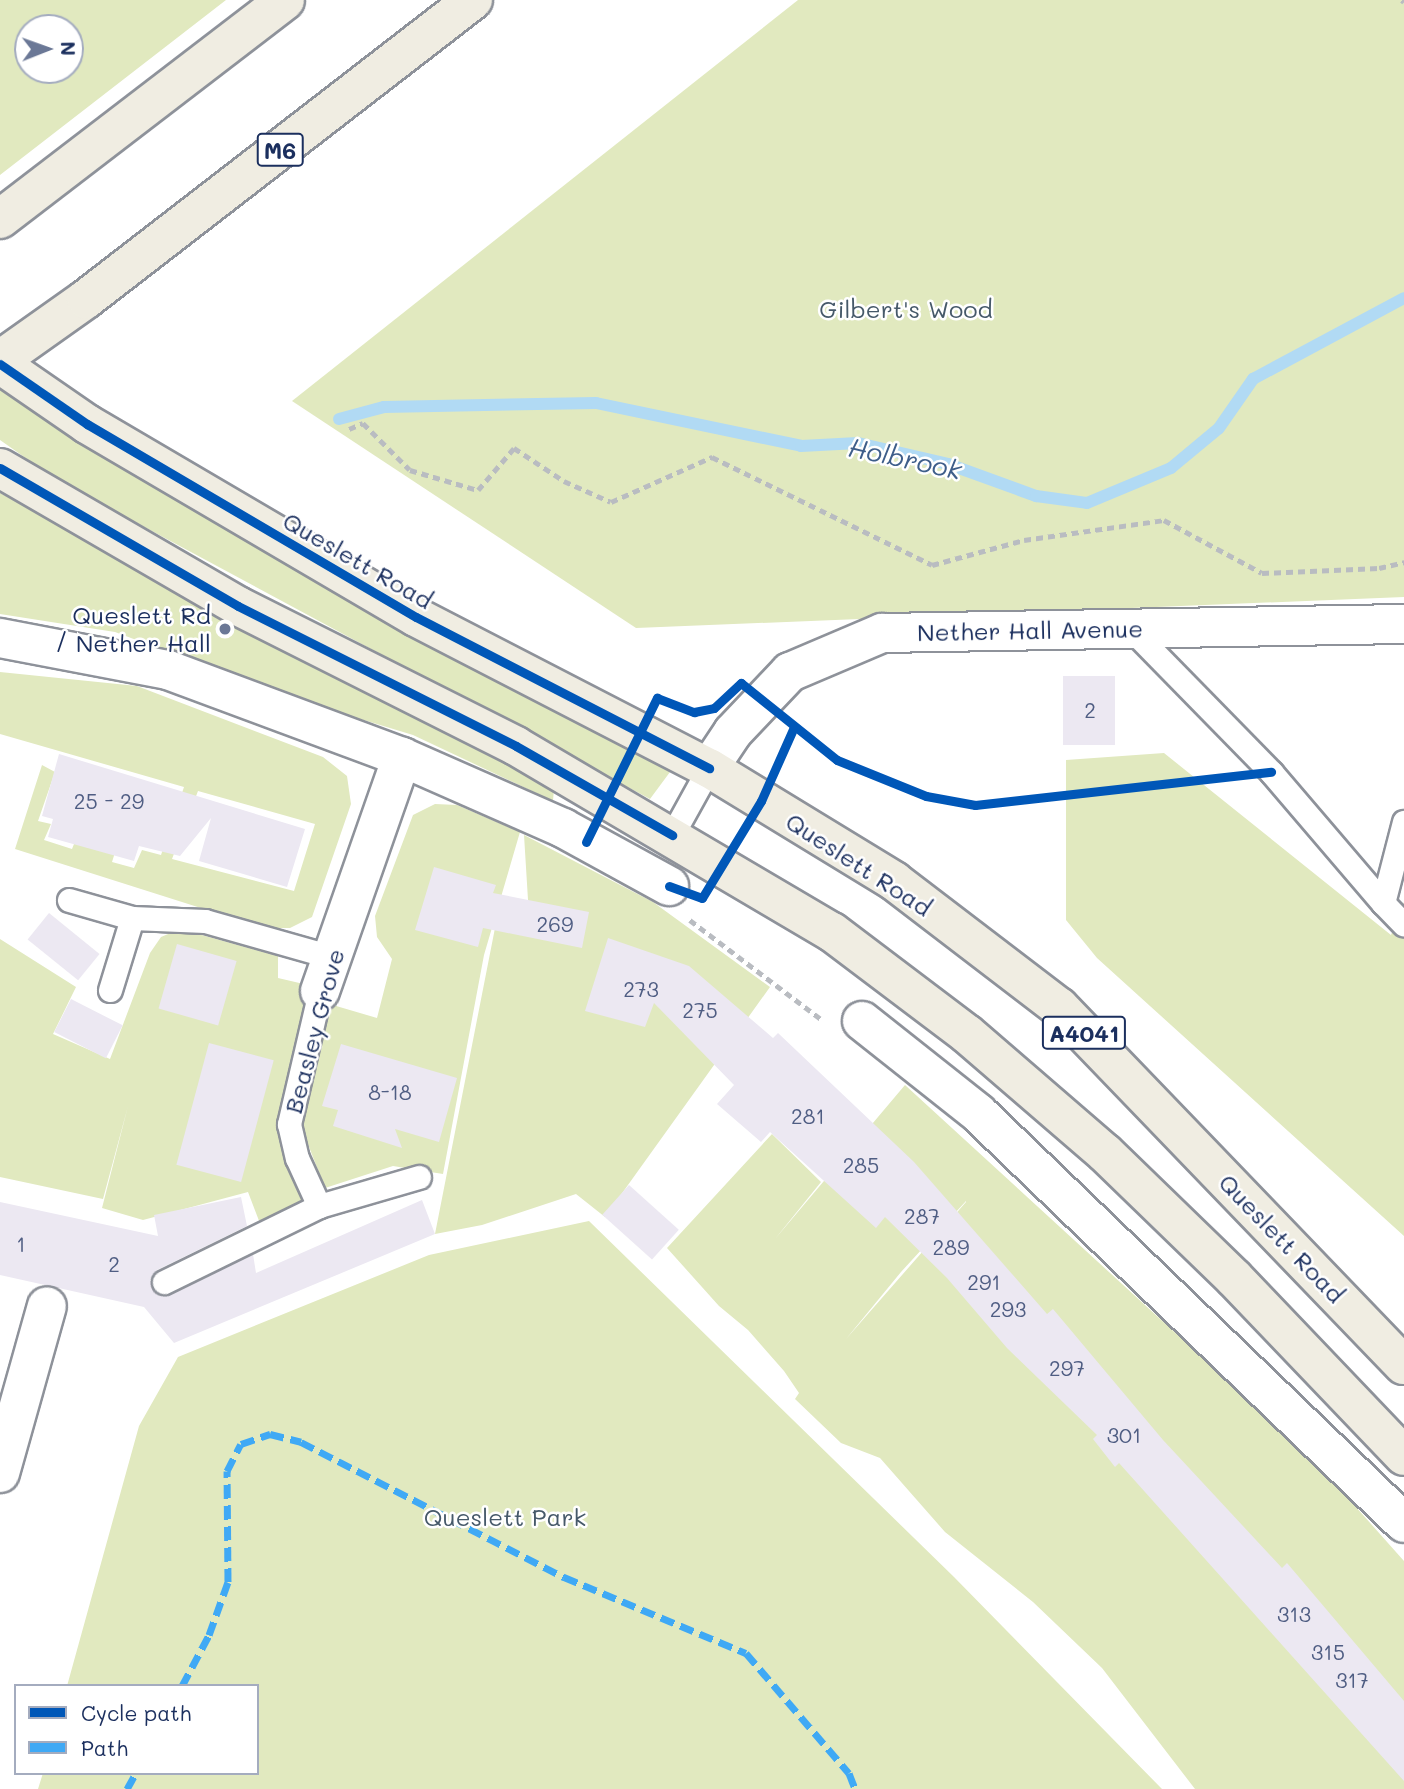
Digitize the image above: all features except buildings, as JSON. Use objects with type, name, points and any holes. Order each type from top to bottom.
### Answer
[{"type":"highway","points":[[1,218],[285,0]]},
{"type":"highway","name":"M6","points":[[0,362],[86,299],[473,0]]},
{"type":"highway","name":"Queslett Road","points":[[0,362],[87,424],[416,617],[709,768],[894,881],[1059,1007],[1404,1365]]},
{"type":"highway","name":"A4041","points":[[0,468],[238,606],[516,746],[672,835],[832,932],[967,1034],[1105,1153],[1234,1278],[1404,1456]]},
{"type":"street","name":"Nether Hall Avenue","points":[[709,768],[733,732],[790,672],[882,633],[1404,624]]},
{"type":"street","points":[[0,638],[168,670],[402,757],[563,828],[669,886]]},
{"type":"street","name":"Beasley Grove","points":[[326,974],[402,757]]},
{"type":"street","points":[[862,1021],[978,1113],[1404,1523]]},
{"type":"street","points":[[0,1473],[47,1306]]},
{"type":"lane","points":[[1130,628],[1271,772],[1404,925]]},
{"type":"lane","points":[[672,835],[709,768]]},
{"type":"lane","points":[[1383,903],[1404,822]]},
{"type":"lane","points":[[69,900],[132,918],[205,921],[326,974]]},
{"type":"lane","points":[[110,990],[132,918]]},
{"type":"lane","name":"Beasley Grove","points":[[319,1206],[297,1157],[289,1124],[326,974]]},
{"type":"lane","points":[[164,1282],[319,1206],[419,1177]]},
{"type":"path","points":[[349,429],[363,423],[410,470],[478,490],[513,449],[564,481],[611,502],[712,457],[932,565],[1024,540],[1164,520],[1262,573],[1379,568],[1404,562]]},
{"type":"path","points":[[669,886],[672,906],[838,1032],[862,1021]]},
{"type":"green space","points":[[0,0],[226,0],[0,175]]},
{"type":"green space","name":"Gilbert's Wood","points":[[798,0],[1404,0],[1404,597],[636,628],[292,401]]},
{"type":"green space","points":[[0,379],[354,602],[670,772],[650,799],[57,480],[0,440]]},
{"type":"green space","points":[[0,493],[554,789],[553,801],[413,735],[291,698],[115,632],[0,614]]},
{"type":"green space","points":[[0,672],[137,686],[323,757],[347,776],[351,804],[312,917],[290,928],[264,928],[15,849],[42,765],[55,772],[38,821],[51,824],[44,840],[72,849],[80,829],[118,843],[112,862],[134,868],[142,850],[161,855],[184,787],[0,734]],"holes":[[[198,791],[315,824],[294,891],[172,859]]]},
{"type":"green space","points":[[1164,753],[1391,935],[1404,902],[1404,1236],[1097,958],[1066,920],[1066,760]]},
{"type":"green space","points":[[435,804],[457,805],[520,832],[484,955],[443,1174],[393,1166],[325,1188],[304,1134],[304,1098],[326,1003],[377,1018],[392,959],[377,937],[375,916],[413,815]]},
{"type":"green space","points":[[524,835],[653,902],[770,987],[605,1217],[576,1194],[482,1225],[435,1234],[495,928],[521,935],[528,900]]},
{"type":"green space","points":[[180,929],[278,956],[278,978],[308,985],[286,1102],[308,1197],[261,1226],[248,1192],[143,1220],[102,1208],[128,1106],[103,1199],[0,1177],[0,939],[76,987],[53,1034],[110,1059],[150,953],[161,937]]},
{"type":"green space","points":[[905,1085],[1314,1460],[1404,1561],[1404,1789],[1195,1789],[1102,1668],[1033,1602],[945,1532],[880,1458],[841,1443],[795,1399],[799,1393],[784,1371],[748,1330],[719,1306],[667,1248],[772,1134],[821,1182],[775,1239]],"holes":[[[966,1202],[846,1339],[901,1272]]]},
{"type":"green space","name":"Queslett Park","points":[[589,1221],[954,1577],[1162,1789],[38,1789],[42,1775],[259,1775],[259,1684],[68,1684],[139,1426],[178,1357],[429,1255]]},
{"type":"waterway","name":"Holbrook","points":[[339,419],[384,407],[596,403],[801,446],[858,443],[948,464],[1036,496],[1087,503],[1171,468],[1219,428],[1253,379],[1404,298]]},
{"type":"marked path","points":[[183,1684],[209,1635],[228,1582],[227,1471],[241,1444],[270,1434],[301,1442],[564,1577],[746,1653],[849,1773],[855,1789]]},
{"type":"marked path","points":[[127,1789],[135,1775]]},
{"type":"cycle path","points":[[0,364],[87,424],[416,617],[709,768]]},
{"type":"cycle path","points":[[0,468],[238,606],[516,746],[672,835]]},
{"type":"cycle path","points":[[586,842],[657,698],[694,712],[714,708],[741,683],[837,760],[926,796],[975,805],[1271,772]]},
{"type":"cycle path","points":[[669,886],[702,898],[761,801],[793,729]]},
{"type":"place","name":"Queslett Rd / Nether Hall","points":[[225,629]]}]
